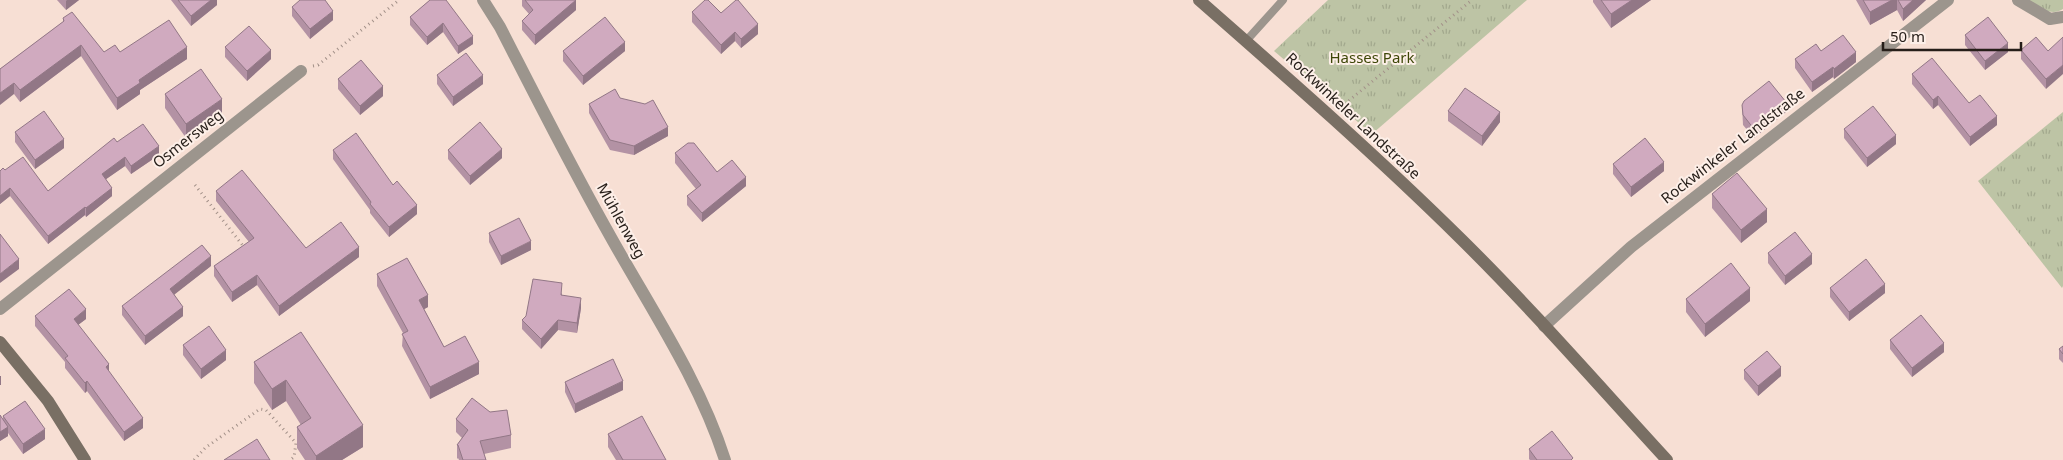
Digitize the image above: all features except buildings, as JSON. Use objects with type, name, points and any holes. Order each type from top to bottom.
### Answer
[{"type":"main road","name":"Rockwinkeler Landstraße","points":[[1199,0],[1330,116],[1462,240],[1667,460]]},
{"type":"main road","points":[[0,342],[48,401],[85,460]]},
{"type":"street","name":"Mühlenweg","points":[[483,0],[500,27],[605,228],[691,380],[715,428],[725,460]]},
{"type":"street","name":"Rockwinkeler Landstraße","points":[[1544,326],[1631,247],[1948,0]]},
{"type":"street","points":[[2018,0],[2050,19],[2063,17]]},
{"type":"street","name":"Osmersweg","points":[[0,309],[301,71]]},
{"type":"lane","points":[[1246,41],[1283,0]]},
{"type":"path","points":[[301,71],[318,65],[399,0]]},
{"type":"path","points":[[1330,116],[1472,0]]},
{"type":"path","points":[[195,186],[247,251]]},
{"type":"path","points":[[266,410],[269,406]]},
{"type":"path","points":[[194,460],[205,448],[260,409],[266,410],[296,443],[294,457]]},
{"type":"path","points":[[290,460],[300,453]]},
{"type":"green space","name":"Hasses Park","points":[[1328,0],[1527,0],[1372,134],[1274,51]]},
{"type":"green space","points":[[2029,0],[2063,0],[2063,9],[2050,12]]},
{"type":"green space","points":[[2063,112],[2063,286],[2062,288],[1978,181]]}]
